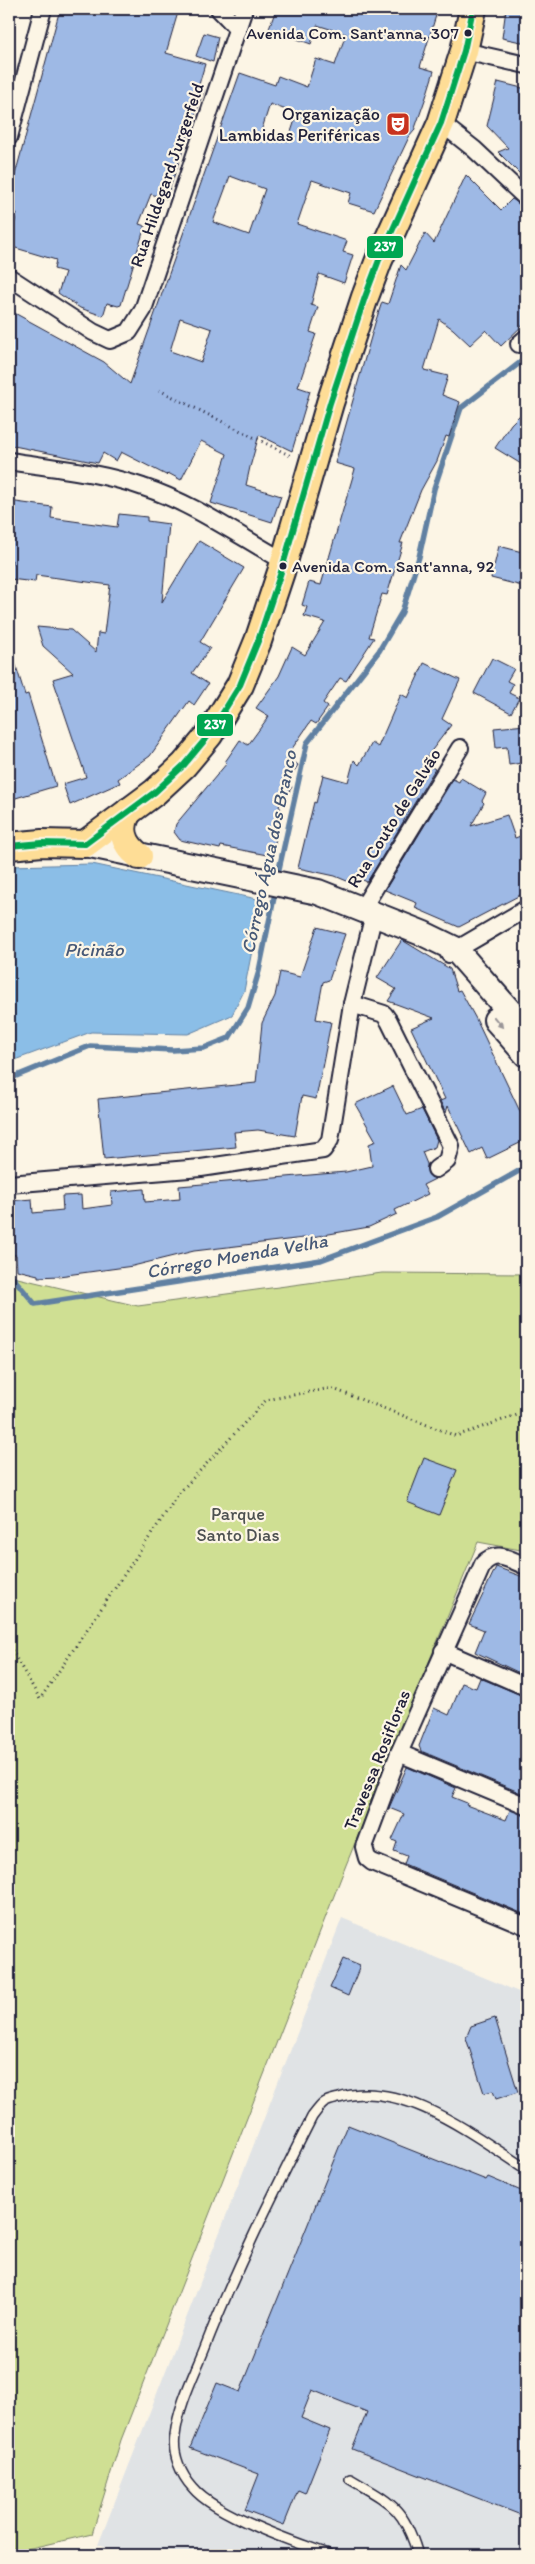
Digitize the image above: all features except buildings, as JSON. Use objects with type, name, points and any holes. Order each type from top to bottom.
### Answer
[{"type":"main road","points":[[85,844],[155,792],[184,764],[209,736],[240,685],[258,641],[284,561],[330,402],[378,260],[441,123],[464,51],[472,9]]},
{"type":"main road","points":[[129,811],[124,825],[124,837],[129,849],[139,856]]},
{"type":"main road","points":[[9,846],[42,843],[85,844],[318,892],[424,934],[452,952],[523,1020]]},
{"type":"main road","points":[[452,952],[497,1022],[526,1054]]},
{"type":"street","points":[[9,137],[43,9]]},
{"type":"street","points":[[219,9],[238,29]]},
{"type":"street","name":"Rua Hildegard Jurgerfeld","points":[[9,278],[93,332],[110,340],[129,332],[143,310],[244,9]]},
{"type":"street","points":[[464,51],[526,65]]},
{"type":"street","points":[[441,123],[474,149],[526,198]]},
{"type":"street","points":[[9,461],[113,478],[143,487],[173,499],[284,561]]},
{"type":"street","name":"Rua Couto de Galvão","points":[[9,1184],[201,1168],[323,1150],[330,1140],[368,911],[460,748]]},
{"type":"street","points":[[452,952],[526,909]]},
{"type":"street","points":[[352,1004],[384,1014],[389,1020],[451,1146],[446,1161],[436,1169]]},
{"type":"street","name":"Travessa Rosifloras","points":[[526,1566],[499,1555],[486,1560],[443,1651],[399,1752],[364,1847],[367,1858],[526,1926]]},
{"type":"street","points":[[443,1651],[526,1687]]},
{"type":"street","points":[[399,1752],[526,1806]]},
{"type":"lane","points":[[331,2555],[289,2540],[206,2502],[192,2488],[181,2470],[176,2454],[174,2437],[189,2387],[231,2281],[307,2126],[325,2103],[348,2095],[368,2094],[393,2097],[417,2105],[444,2118],[526,2169]]},
{"type":"lane","points":[[350,2479],[388,2500],[407,2521],[418,2555]]},
{"type":"path","points":[[159,390],[311,466]]},
{"type":"path","points":[[9,1646],[40,1698],[180,1492],[266,1400],[331,1388],[456,1436],[526,1412]]},
{"type":"shaded area","points":[[342,1918],[526,1995],[526,2555],[123,2555],[98,2545]]},
{"type":"green space","name":"Parque Santo Dias","points":[[382,1273],[526,1274],[526,1551],[478,1542],[346,1865],[121,2440],[92,2534],[9,2553],[9,1276],[138,1306]]},
{"type":"water","name":"Picinão","points":[[92,864],[262,900],[244,991],[232,1015],[188,1034],[91,1032],[9,1062],[9,866]]},
{"type":"waterway","name":"Córrego Água dos Branco","points":[[277,878],[307,743],[379,651],[402,612],[419,557],[434,489],[461,408],[526,358]]},
{"type":"waterway","name":"Córrego Água dos Branco","points":[[9,1079],[90,1046],[173,1050],[204,1048],[229,1038],[248,1008],[259,971],[276,888]]},
{"type":"waterway","name":"Córrego Moenda Velha","points":[[9,1273],[35,1304],[321,1260],[437,1217],[526,1167]]},
{"type":"transit line","name":"237","points":[[9,846],[42,843],[85,844],[155,792],[184,765],[209,735],[240,685],[258,641],[281,572],[330,403],[365,297],[379,260],[441,123],[464,51],[473,9]]},
{"type":"place","name":"Avenida Com. Sant'anna, 307","points":[[468,33]]},
{"type":"place","name":"Organização Lambidas Periféricas","points":[[398,124]]},
{"type":"place","name":"Avenida Com. Sant'anna, 92","points":[[283,566]]}]
